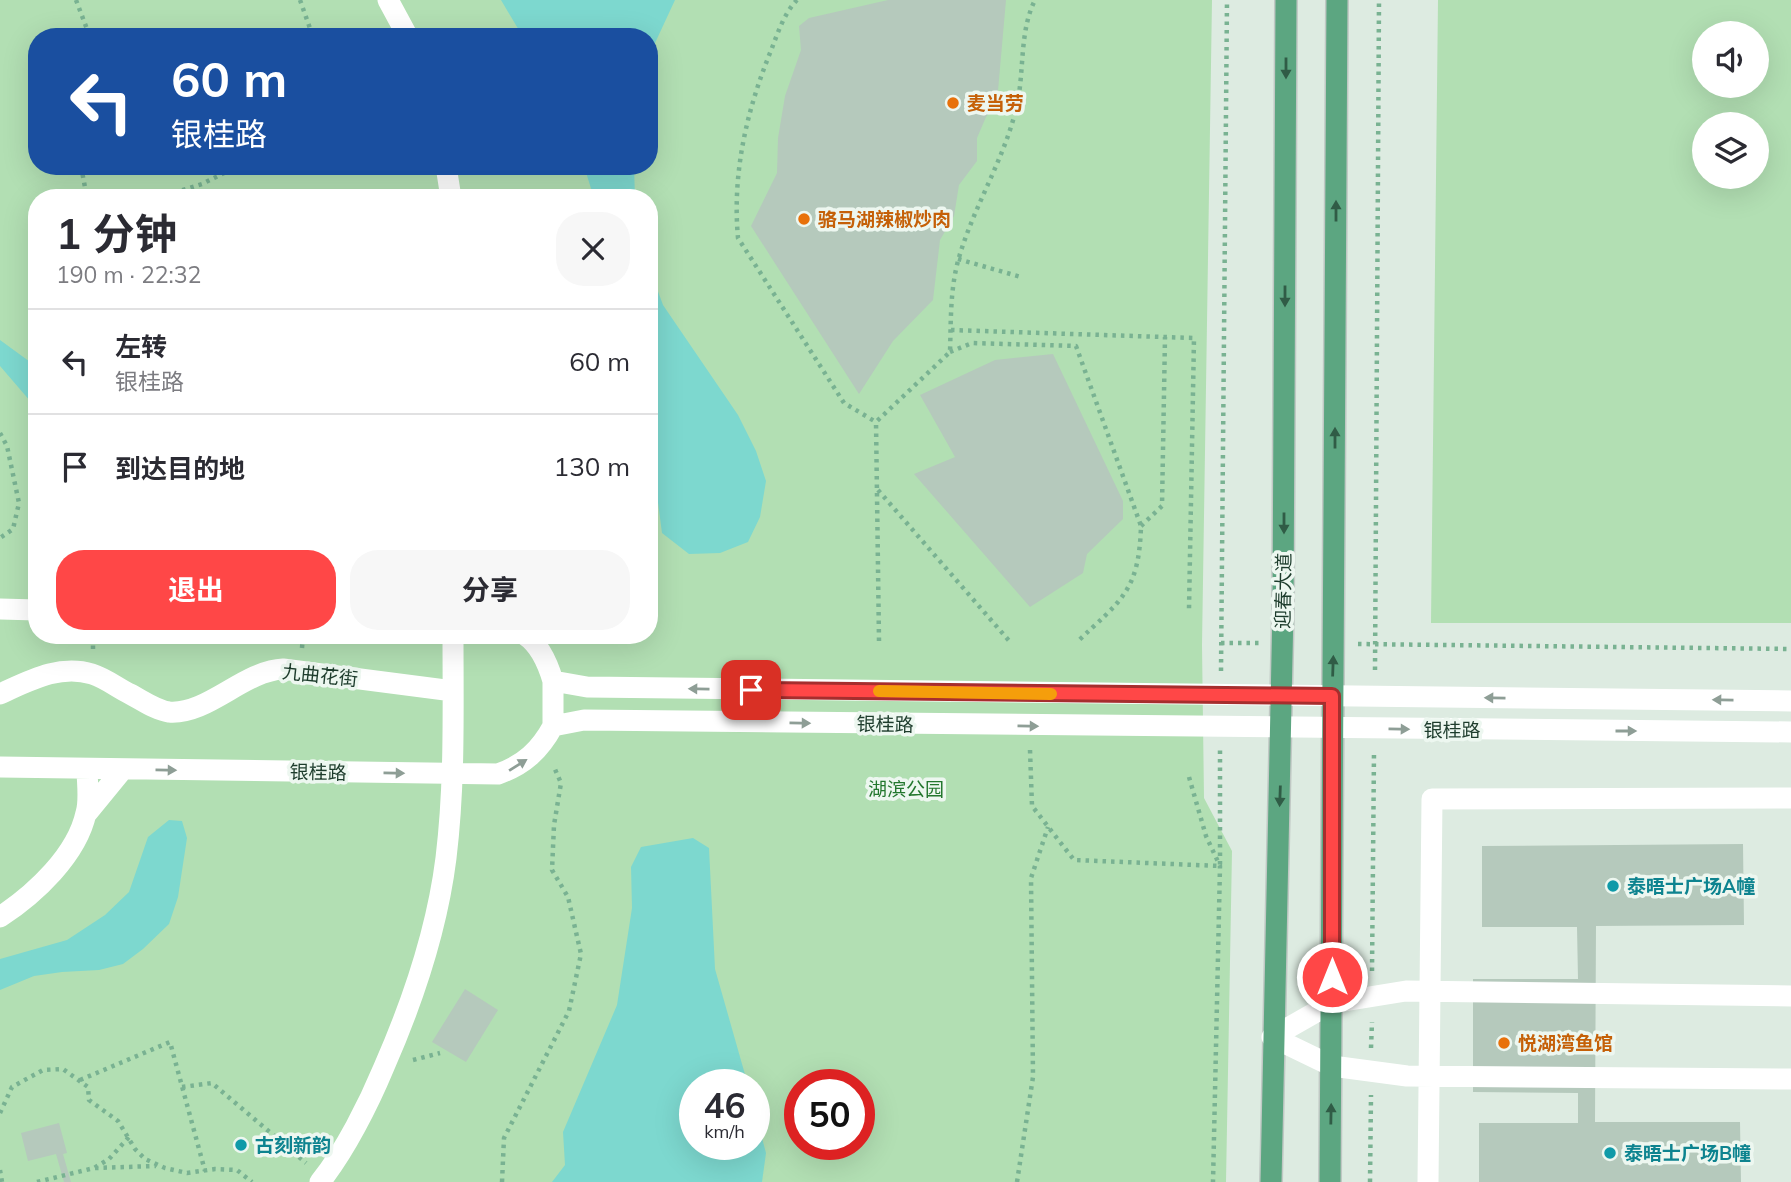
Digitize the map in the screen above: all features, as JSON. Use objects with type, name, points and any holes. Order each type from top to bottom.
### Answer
[{"type":"main road","name":"迎春大道","points":[[1271,1182],[1272,1037],[1282,728],[1286,0]]},
{"type":"main road","points":[[1330,1182],[1337,0]]},
{"type":"street","points":[[388,0],[403,28]]},
{"type":"street","points":[[0,609],[28,610]]},
{"type":"street","points":[[321,1180],[369,1103],[407,1016],[430,939],[446,860],[452,774],[453,644]]},
{"type":"street","points":[[534,644],[547,662],[553,681],[548,735]]},
{"type":"street","name":"九曲花街","points":[[0,694],[52,672],[71,671],[94,674],[156,708],[170,712],[190,710],[260,674],[283,669],[453,691]]},
{"type":"street","name":"银桂路","points":[[553,681],[587,687],[1791,701]]},
{"type":"street","name":"银桂路","points":[[0,766],[498,774],[516,768],[548,735],[584,720],[1791,732]]},
{"type":"street","points":[[87,769],[87,813]]},
{"type":"street","points":[[0,917],[26,900],[69,852],[87,813],[122,769]]},
{"type":"street","points":[[1428,1182],[1432,799],[1791,798]]},
{"type":"street","points":[[1272,1037],[1332,1003],[1406,991],[1791,996]]},
{"type":"street","points":[[1272,1037],[1332,1066],[1407,1076],[1791,1079]]},
{"type":"path","points":[[76,0],[87,28]]},
{"type":"path","points":[[300,0],[310,28]]},
{"type":"path","points":[[797,0],[775,40],[756,86],[742,140],[736,216],[738,238],[844,403],[876,422]]},
{"type":"path","points":[[950,352],[951,295],[958,259],[1010,131],[1018,100],[1028,13],[1035,0]]},
{"type":"path","points":[[1221,609],[1227,0]]},
{"type":"path","points":[[1375,697],[1379,0]]},
{"type":"path","points":[[186,189],[220,175]]},
{"type":"path","points":[[958,259],[1021,277]]},
{"type":"path","points":[[951,330],[1194,338],[1189,609]]},
{"type":"path","points":[[1141,526],[1162,506],[1165,337]]},
{"type":"path","points":[[879,641],[876,422],[950,352],[972,343],[1076,346],[1141,526],[1141,551],[1135,575],[1123,598],[1076,643]]},
{"type":"path","points":[[0,433],[7,446],[19,503],[13,529],[0,538]]},
{"type":"path","points":[[877,489],[1011,643]]},
{"type":"path","points":[[1221,643],[1283,643]]},
{"type":"path","points":[[1334,644],[1791,649]]},
{"type":"path","points":[[1030,726],[1032,806],[1074,860],[1220,866]]},
{"type":"path","points":[[1370,1182],[1374,729]]},
{"type":"path","points":[[502,1182],[504,1138],[569,1011],[581,954],[568,897],[552,870],[554,825],[561,783],[548,735]]},
{"type":"path","points":[[1189,778],[1206,836],[1220,866],[1213,1182]]},
{"type":"path","points":[[1017,1182],[1033,1077],[1031,878],[1048,826]]},
{"type":"path","points":[[80,1080],[170,1042],[205,1171]]},
{"type":"path","points":[[0,1113],[12,1087],[43,1070],[63,1069],[88,1087],[89,1100],[118,1121],[135,1149],[145,1159],[187,1173],[237,1170],[252,1182]]},
{"type":"path","points":[[182,1087],[212,1083],[321,1180]]},
{"type":"path","points":[[94,1168],[109,1159],[129,1137]]},
{"type":"path","points":[[37,1182],[94,1168],[161,1166]]},
{"type":"path","points":[[0,1170],[2,1182]]},
{"type":"green space","name":"湖滨公园","points":[[0,0],[1212,0],[1202,645],[1204,798],[1232,851],[1226,1182],[0,1182]]},
{"type":"green space","points":[[1438,0],[1791,0],[1791,623],[1431,623]]},
{"type":"water","points":[[501,0],[675,0],[658,37],[658,28],[518,28]]},
{"type":"water","points":[[587,175],[634,175],[635,189],[591,189]]},
{"type":"water","points":[[658,291],[663,305],[738,415],[756,451],[766,481],[760,517],[748,542],[720,553],[689,554],[662,533],[658,502]]},
{"type":"water","points":[[0,340],[28,360],[28,399],[0,366]]},
{"type":"water","points":[[169,820],[182,821],[187,838],[178,897],[169,924],[123,964],[99,970],[34,976],[0,990],[0,959],[67,940],[105,915],[129,892],[148,837]]},
{"type":"water","points":[[693,838],[709,848],[715,969],[743,1069],[679,1069],[679,1160],[765,1160],[762,1182],[552,1182],[565,1165],[563,1132],[617,1005],[632,908],[631,867],[641,847]]},
{"type":"building","points":[[888,0],[1006,0],[997,102],[986,117],[977,138],[977,161],[959,185],[954,216],[940,240],[933,300],[893,341],[859,394],[751,226],[777,173],[778,138],[785,96],[801,50],[799,26],[809,18]]},
{"type":"building","points":[[1053,354],[1123,501],[1123,519],[1087,554],[1083,573],[1030,607],[914,474],[955,457],[920,395],[995,360]]},
{"type":"building","points":[[1743,844],[1744,925],[1596,926],[1595,1122],[1740,1122],[1741,1182],[1479,1182],[1479,1123],[1578,1123],[1578,1093],[1473,1092],[1473,979],[1578,979],[1577,927],[1482,927],[1482,846]]},
{"type":"building","points":[[465,989],[498,1010],[466,1062],[432,1042]]},
{"type":"building","points":[[59,1123],[67,1153],[63,1154],[71,1182],[64,1182],[56,1154],[28,1161],[21,1133]]},
{"type":"slow traffic","points":[[879,691],[1051,694]]},
{"type":"place","name":"麦当劳","points":[[953,103]]},
{"type":"place","name":"骆马湖辣椒炒肉","points":[[804,219]]},
{"type":"place","name":"泰晤士广场A幢","points":[[1613,886]]},
{"type":"place","name":"悦湖湾鱼馆","points":[[1504,1043]]},
{"type":"place","name":"古刻新韵","points":[[241,1145]]},
{"type":"place","name":"泰晤士广场B幢","points":[[1610,1153]]},
{"type":"route","points":[[751,690],[1332,696],[1332,977]]}]
